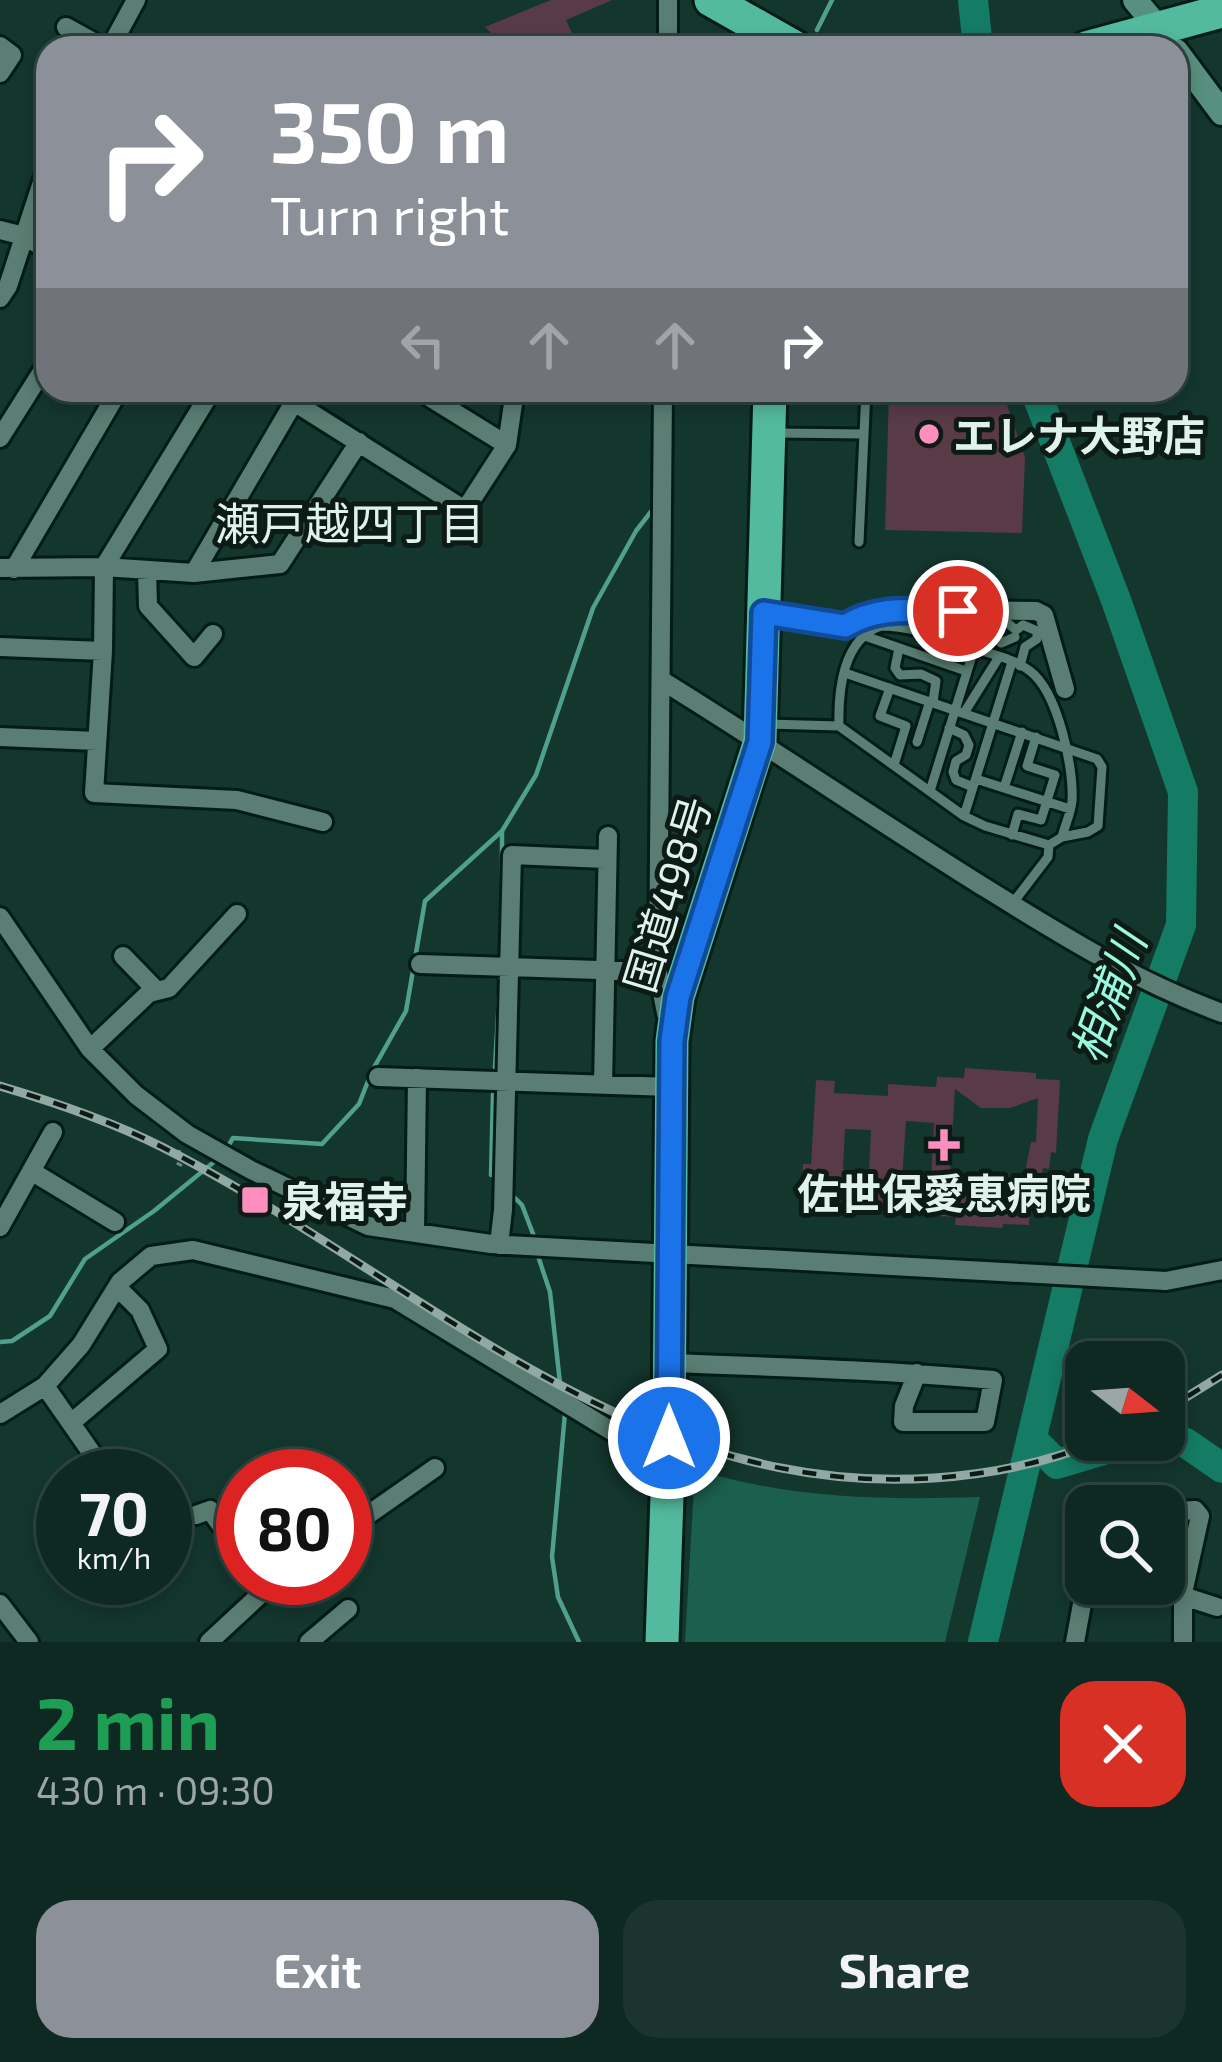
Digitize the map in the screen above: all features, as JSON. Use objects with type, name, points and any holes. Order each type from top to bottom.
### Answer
[{"type":"highway","points":[[711,0],[775,36]]},
{"type":"highway","points":[[1181,36],[1222,11]]},
{"type":"highway","name":"国道498号","points":[[662,1642],[672,1041],[678,997],[761,733],[770,402]]},
{"type":"main road","points":[[1135,0],[1164,36]]},
{"type":"main road","points":[[1188,67],[1222,112]]},
{"type":"street","points":[[114,36],[136,0]]},
{"type":"street","points":[[668,0],[668,36]]},
{"type":"street","points":[[66,27],[84,36]]},
{"type":"street","points":[[0,46],[13,55],[0,73]]},
{"type":"street","points":[[0,298],[36,200]]},
{"type":"street","points":[[0,230],[36,243]]},
{"type":"street","points":[[0,438],[36,381]]},
{"type":"street","points":[[7,568],[111,402]]},
{"type":"street","points":[[205,402],[104,567],[94,793],[237,800],[323,822]]},
{"type":"street","points":[[194,573],[294,402],[465,510],[507,445],[512,402]]},
{"type":"street","points":[[437,402],[507,445]]},
{"type":"street","points":[[663,402],[658,972],[672,1041]]},
{"type":"street","points":[[7,568],[194,573],[280,563],[358,442]]},
{"type":"street","points":[[147,570],[148,606],[194,657],[213,634]]},
{"type":"street","points":[[764,613],[845,626],[864,614],[885,609],[1036,611],[1044,615],[1065,689]]},
{"type":"street","points":[[0,647],[103,651]]},
{"type":"street","points":[[661,680],[761,733],[821,785],[1108,964],[1222,1013]]},
{"type":"street","points":[[0,737],[97,741]]},
{"type":"street","points":[[603,1085],[608,836]]},
{"type":"street","points":[[499,1245],[512,855],[605,859]]},
{"type":"street","points":[[90,1049],[149,993],[170,988],[237,914]]},
{"type":"street","points":[[0,917],[90,1049],[136,1095],[213,1149],[368,1226],[499,1245],[1040,1276],[1166,1281],[1222,1270]]},
{"type":"street","points":[[123,956],[157,992]]},
{"type":"street","points":[[419,964],[658,972]]},
{"type":"street","points":[[378,1077],[671,1087]]},
{"type":"street","points":[[415,1233],[417,1078]]},
{"type":"street","points":[[0,1226],[53,1132]]},
{"type":"street","points":[[32,1171],[115,1222]]},
{"type":"street","points":[[0,1414],[45,1386],[81,1345],[116,1287],[151,1256],[193,1250],[395,1299],[641,1449],[668,1458]]},
{"type":"street","points":[[70,1423],[158,1349],[140,1310],[116,1287]]},
{"type":"street","points":[[670,1363],[917,1373],[993,1380],[986,1422],[903,1422],[917,1373]]},
{"type":"street","points":[[45,1386],[89,1449]]},
{"type":"street","points":[[372,1512],[435,1468]]},
{"type":"street","points":[[211,1509],[216,1516]]},
{"type":"street","points":[[1185,1510],[1195,1510],[1200,1516],[1185,1586]]},
{"type":"street","points":[[1199,1521],[1222,1529]]},
{"type":"street","points":[[1185,1596],[1217,1606]]},
{"type":"street","points":[[0,1604],[29,1642]]},
{"type":"street","points":[[209,1642],[244,1605]]},
{"type":"street","points":[[1075,1642],[1082,1605]]},
{"type":"street","points":[[1183,1605],[1183,1642]]},
{"type":"street","points":[[309,1642],[348,1609]]},
{"type":"lane","points":[[860,542],[865,402]]},
{"type":"lane","points":[[769,433],[864,434]]},
{"type":"lane","points":[[959,711],[979,625],[994,632],[1004,621],[1025,647]]},
{"type":"lane","points":[[964,815],[1016,664],[1025,647],[1037,639],[1030,625],[1016,634]]},
{"type":"lane","points":[[839,726],[838,700],[856,641],[881,626],[901,626],[1016,664],[1033,673],[1047,693],[1066,747],[1070,809],[1061,837]]},
{"type":"lane","points":[[862,635],[966,671]]},
{"type":"lane","points":[[899,648],[895,668],[900,675],[921,674],[936,681],[923,737]]},
{"type":"lane","points":[[930,791],[949,728],[999,657]]},
{"type":"lane","points":[[761,733],[839,726],[964,815],[1012,835],[1049,844],[1098,826],[1102,767],[1097,759],[845,673]]},
{"type":"lane","points":[[890,688],[880,716],[906,727],[894,765]]},
{"type":"lane","points":[[949,728],[964,735],[969,745],[966,755],[956,760],[956,780],[1004,788],[1070,809]]},
{"type":"lane","points":[[1004,788],[1008,758],[1022,732]]},
{"type":"lane","points":[[1012,835],[1018,814],[1042,820],[1055,775],[1028,766],[1036,737]]},
{"type":"lane","points":[[1012,904],[1048,857],[1049,844]]},
{"type":"path","points":[[187,1134],[175,1162],[188,1169]]},
{"type":"green space","points":[[695,1469],[801,1492],[980,1497],[945,1642],[685,1642]]},
{"type":"building","points":[[551,0],[612,0],[566,20],[573,36],[494,36],[485,27]]},
{"type":"building","points":[[889,402],[1006,402],[1025,458],[1022,533],[885,530]]},
{"type":"building","points":[[965,1068],[1036,1073],[1036,1079],[1060,1080],[1056,1153],[1051,1152],[1049,1169],[1043,1168],[1036,1204],[1030,1203],[1029,1225],[955,1225],[956,1217],[865,1212],[866,1192],[802,1189],[803,1164],[811,1164],[816,1080],[835,1081],[834,1093],[888,1096],[888,1084],[936,1087],[937,1077],[964,1078]],"holes":[[[955,1089],[981,1108],[1010,1108],[1038,1098],[1036,1142],[1031,1142],[1024,1177],[950,1172]],[[906,1121],[934,1123],[931,1182],[902,1180]],[[845,1129],[871,1130],[869,1170],[843,1169]]]},
{"type":"waterway","points":[[817,30],[832,0]]},
{"type":"waterway","name":"相浦川","points":[[973,0],[977,36]]},
{"type":"waterway","points":[[672,411],[673,402]]},
{"type":"waterway","name":"相浦川","points":[[983,1642],[1103,1139],[1181,925],[1183,792],[1040,402]]},
{"type":"waterway","points":[[227,1148],[233,1138],[322,1144],[359,1104],[406,1011],[425,901],[502,831],[536,775],[593,608],[653,509],[653,496]]},
{"type":"waterway","points":[[502,831],[502,910]]},
{"type":"waterway","points":[[495,1068],[500,980]]},
{"type":"waterway","points":[[491,1175],[493,1094]]},
{"type":"waterway","points":[[0,1342],[12,1341],[50,1316],[85,1259],[220,1157]]},
{"type":"waterway","points":[[515,1198],[535,1239]]},
{"type":"waterway","points":[[538,1256],[550,1292],[560,1383]]},
{"type":"waterway","points":[[565,1413],[552,1557],[558,1597],[579,1642]]},
{"type":"waterway","points":[[1033,1440],[1057,1464],[1067,1461]]},
{"type":"waterway","points":[[1185,1443],[1222,1468]]},
{"type":"railway","points":[[0,1086],[82,1113],[162,1147],[529,1368],[623,1416],[721,1453],[824,1475],[934,1478],[1020,1466],[1065,1454]]},
{"type":"railway","points":[[1185,1398],[1222,1375]]},
{"type":"place","name":"エレナ大野店","points":[[929,434]]},
{"type":"place","name":"佐世保愛恵病院","points":[[944,1145]]},
{"type":"place","name":"泉福寺","points":[[255,1200]]},
{"type":"district","name":"瀬戸越四丁目","points":[[350,522]]},
{"type":"route","points":[[669,1438],[672,1041],[678,997],[760,742],[764,613],[845,626],[864,614],[885,609],[958,611]]}]
